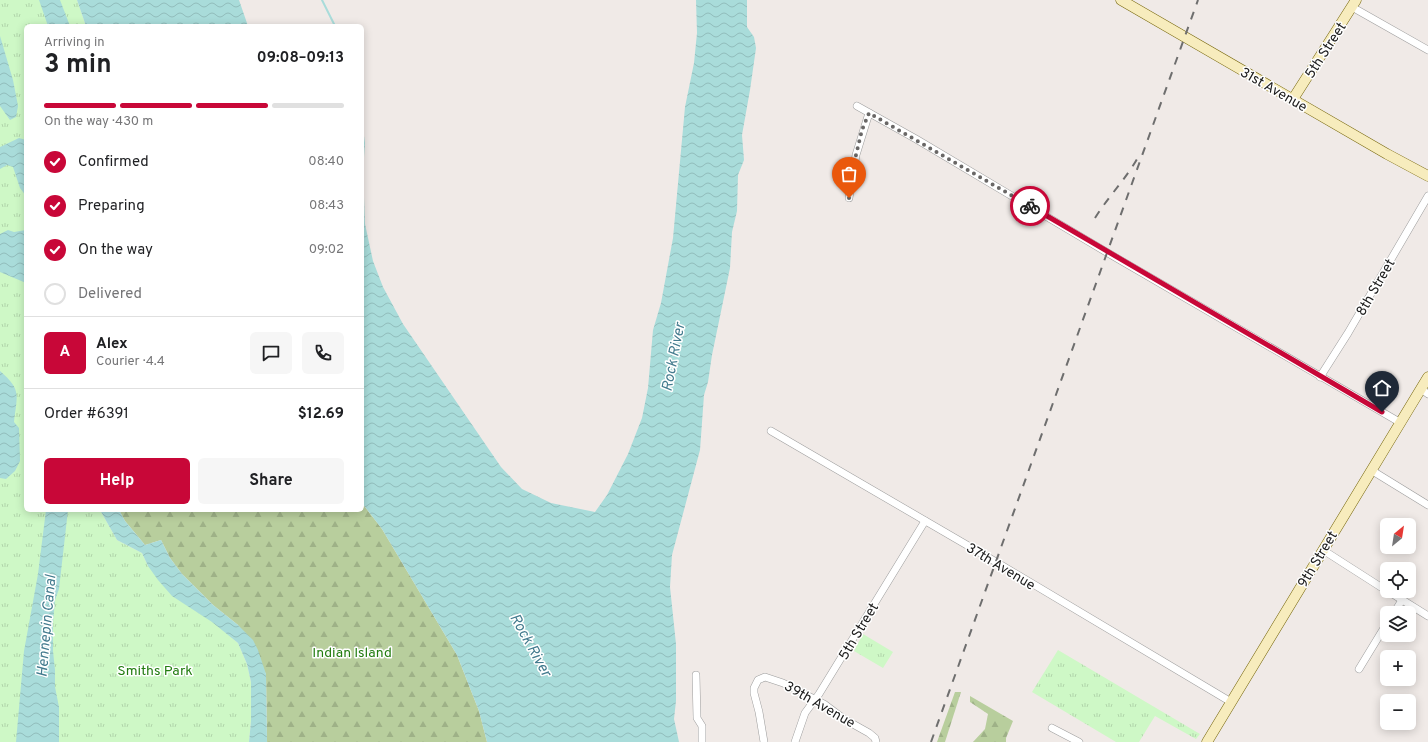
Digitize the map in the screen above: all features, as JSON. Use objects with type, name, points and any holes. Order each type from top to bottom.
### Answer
[{"type":"street","name":"31st Avenue","points":[[1121,0],[1428,176]]},
{"type":"street","name":"5th Street","points":[[1293,99],[1354,3]]},
{"type":"street","points":[[1354,3],[1428,50]]},
{"type":"street","points":[[857,106],[1401,423]]},
{"type":"street","points":[[849,198],[856,155],[862,130],[869,113]]},
{"type":"street","name":"8th Street","points":[[1320,376],[1348,332],[1428,196]]},
{"type":"street","name":"9th Street","points":[[1207,742],[1371,470],[1401,423],[1424,391],[1428,377]]},
{"type":"street","name":"37th Avenue","points":[[771,431],[1231,702]]},
{"type":"street","points":[[1371,470],[1428,505]]},
{"type":"street","name":"5th Street","points":[[795,742],[805,713],[925,521]]},
{"type":"street","points":[[1322,550],[1380,587]]},
{"type":"street","points":[[1399,598],[1428,616]]},
{"type":"street","points":[[1398,606],[1402,600]]},
{"type":"street","points":[[1359,669],[1380,634]]},
{"type":"street","points":[[696,675],[697,718],[702,726],[702,742]]},
{"type":"street","name":"39th Avenue","points":[[764,742],[754,693],[756,684],[761,678],[766,677],[776,680],[824,704],[844,719],[869,733],[876,740]]},
{"type":"street","points":[[1052,728],[1079,742]]},
{"type":"green space","name":"Smiths Park","points":[[0,0],[77,0],[85,24],[24,24],[24,512],[101,512],[117,540],[142,553],[148,566],[238,643],[247,664],[251,682],[251,721],[249,742],[0,742]]},
{"type":"green space","name":"Indian Island","points":[[364,506],[382,529],[457,655],[479,711],[487,742],[267,742],[266,674],[238,625],[213,605],[182,574],[170,558],[161,540],[145,545],[125,521],[120,512],[364,512]]},
{"type":"green space","points":[[863,634],[893,652],[883,668],[854,651]]},
{"type":"green space","points":[[1058,650],[1200,734],[1196,739],[1155,716],[1139,742],[1116,742],[1032,692]]},
{"type":"green space","points":[[955,692],[961,692],[945,742],[937,742]]},
{"type":"green space","points":[[970,696],[1013,721],[1006,738],[1006,742],[973,742],[985,729],[988,714],[970,702]]},
{"type":"water","points":[[39,0],[60,0],[69,24],[47,24]]},
{"type":"water","points":[[77,0],[239,0],[247,24],[85,24]]},
{"type":"water","name":"Rock River","points":[[696,0],[747,0],[747,27],[754,37],[756,48],[742,135],[744,160],[738,175],[737,211],[732,232],[730,268],[708,382],[704,395],[700,450],[672,555],[670,587],[676,644],[676,701],[674,719],[679,742],[487,742],[479,711],[457,655],[382,529],[364,506],[364,198],[365,224],[373,261],[383,287],[403,324],[501,467],[522,489],[551,503],[595,512],[607,495],[628,454],[642,418],[648,388],[653,330],[661,303],[673,238],[685,107],[694,63],[697,33]]},
{"type":"water","points":[[0,36],[13,80],[18,106],[16,117],[10,120],[0,106]]},
{"type":"water","points":[[364,136],[365,143],[364,157]]},
{"type":"water","points":[[19,138],[24,139],[24,193],[20,188],[13,167],[7,165],[0,169],[0,147]]},
{"type":"water","points":[[8,230],[14,232],[24,230],[24,282],[0,272],[0,234]]},
{"type":"water","points":[[0,371],[15,388],[17,399],[14,422],[19,428],[20,461],[15,471],[6,479],[0,478]]},
{"type":"water","name":"Hennepin Canal","points":[[46,512],[68,512],[59,589],[55,600],[53,623],[55,687],[59,707],[59,742],[16,742],[24,651],[38,574]]},
{"type":"water","points":[[101,512],[120,512],[125,521],[145,545],[161,540],[170,558],[182,574],[213,605],[238,625],[253,640],[266,674],[267,742],[249,742],[251,721],[251,682],[247,664],[238,643],[212,622],[172,596],[148,566],[142,553],[117,540]]},
{"type":"waterway","points":[[322,0],[334,24]]},
{"type":"railway","points":[[931,742],[1198,0]]},
{"type":"railway","points":[[1095,218],[1137,159]]},
{"type":"way so far","points":[[849,198],[856,155],[862,130],[869,113],[1030,206]]},
{"type":"route","points":[[1030,206],[1382,412]]}]
